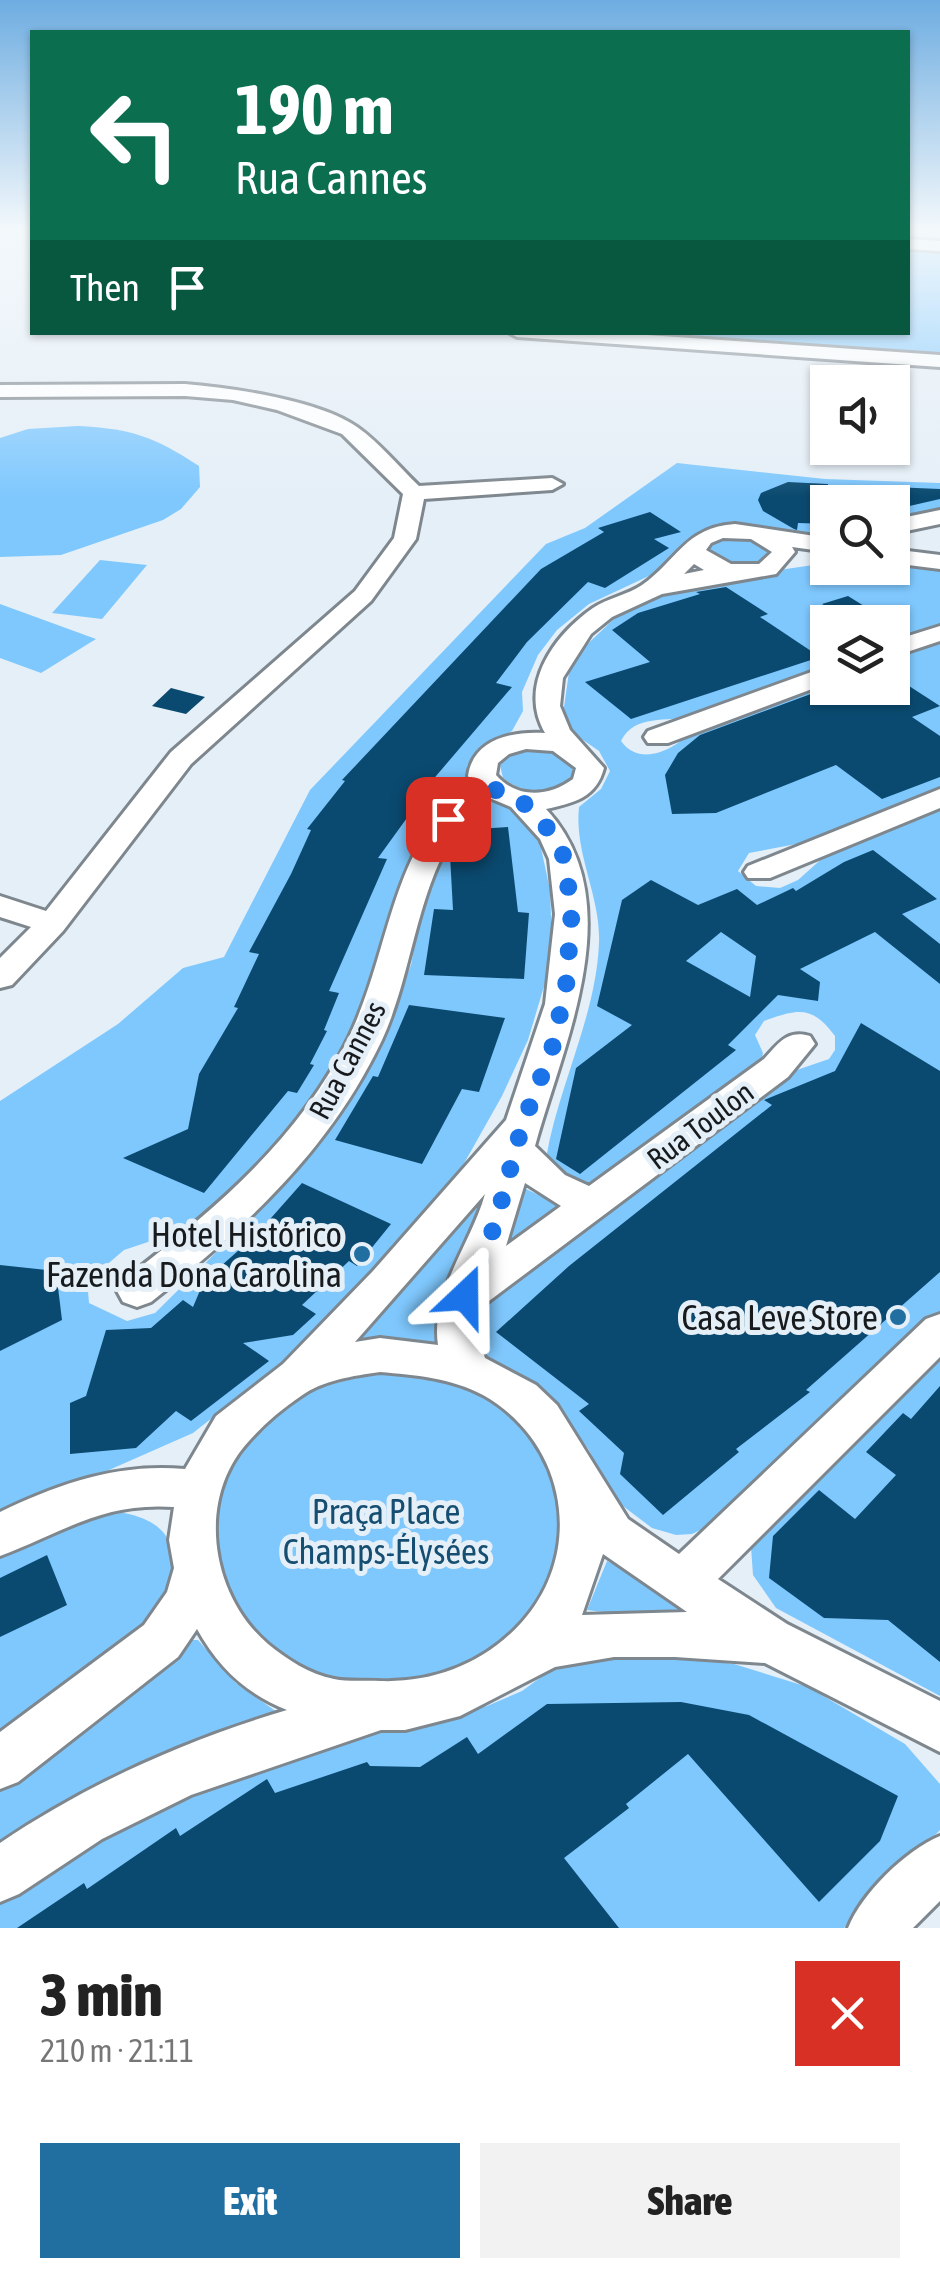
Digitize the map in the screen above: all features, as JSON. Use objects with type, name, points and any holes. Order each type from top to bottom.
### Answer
[{"type":"street","points":[[562,335],[940,361]]},
{"type":"street","points":[[85,392],[92,366]]},
{"type":"street","points":[[0,391],[184,390],[233,394],[283,405],[349,430],[414,494],[552,484]]},
{"type":"street","points":[[0,977],[52,924],[181,758],[364,596],[405,539],[414,494]]},
{"type":"street","points":[[910,523],[940,516]]},
{"type":"street","points":[[546,702],[510,743],[484,760],[481,768],[486,783],[500,793],[544,801],[568,796],[586,784],[590,776],[587,760],[558,735],[546,702],[546,688],[558,656],[584,624],[650,588],[678,567],[709,535],[722,532],[810,542]]},
{"type":"street","points":[[766,536],[784,552],[779,564]]},
{"type":"street","points":[[695,546],[695,552],[705,563],[739,572]]},
{"type":"street","points":[[910,555],[940,562]]},
{"type":"street","points":[[650,588],[810,560]]},
{"type":"street","points":[[910,643],[940,632]]},
{"type":"street","points":[[658,737],[810,681]]},
{"type":"street","points":[[510,743],[541,740],[570,747]]},
{"type":"street","name":"Rua Cannes","points":[[136,1291],[251,1199],[307,1134],[358,1054],[374,1020],[397,956],[416,874],[430,840],[465,799],[486,783]]},
{"type":"street","points":[[562,849],[568,832],[568,796]]},
{"type":"street","points":[[759,872],[940,798]]},
{"type":"street","points":[[468,1367],[457,1352],[455,1329],[495,1225],[519,1137],[552,1049],[566,987],[572,909],[562,849],[540,818],[519,799]]},
{"type":"street","points":[[0,906],[52,924]]},
{"type":"street","name":"Rua Toulon","points":[[465,1296],[776,1068],[798,1044]]},
{"type":"street","points":[[519,1137],[536,1176],[556,1190],[599,1201]]},
{"type":"street","points":[[380,1709],[336,1704],[309,1696],[259,1671],[229,1644],[207,1611],[194,1576],[191,1522],[198,1490],[226,1437],[248,1412],[293,1380],[519,1137]]},
{"type":"street","points":[[683,1582],[940,1330]]},
{"type":"street","points":[[293,1380],[336,1362],[380,1355],[425,1356],[468,1367],[513,1391],[550,1426],[568,1454],[579,1486],[584,1532],[574,1579],[562,1606],[524,1654]]},
{"type":"street","points":[[0,1535],[94,1492],[149,1485],[198,1490]]},
{"type":"street","points":[[579,1486],[612,1534],[683,1582],[770,1640],[940,1727]]},
{"type":"street","points":[[0,1764],[160,1641],[188,1600],[194,1576]]},
{"type":"street","points":[[0,1876],[81,1824],[230,1752],[280,1734],[380,1709],[438,1700],[482,1683],[524,1654],[562,1640],[605,1635],[770,1640]]},
{"type":"street","points":[[875,1928],[940,1863]]},
{"type":"green space","points":[[910,318],[940,318],[940,358],[610,335],[910,335]]},
{"type":"green space","points":[[78,426],[128,432],[168,448],[199,466],[200,487],[181,509],[163,520],[61,555],[0,557],[0,438],[28,429]]},
{"type":"green space","points":[[677,463],[825,479],[940,483],[940,511],[910,519],[910,485],[810,485],[810,539],[705,531],[691,538],[680,556],[666,568],[589,604],[557,630],[538,655],[522,692],[523,711],[512,731],[478,751],[467,766],[472,783],[418,837],[351,1042],[288,1141],[193,1232],[166,1243],[148,1242],[124,1250],[96,1274],[88,1291],[89,1303],[127,1321],[155,1313],[287,1182],[380,1043],[411,965],[428,874],[444,840],[480,803],[495,802],[535,820],[550,890],[552,943],[528,1040],[462,1167],[427,1215],[313,1338],[193,1433],[0,1518],[0,1101],[118,1024],[183,968],[224,957],[310,790],[546,544],[585,528]]},
{"type":"green space","points":[[724,538],[745,538],[768,548],[769,558],[745,565],[706,552],[709,544]]},
{"type":"green space","points":[[100,560],[147,565],[102,619],[52,613]]},
{"type":"green space","points":[[810,565],[810,585],[910,585],[910,567],[940,571],[940,626],[910,637],[910,605],[810,605],[810,673],[709,711],[634,726],[621,741],[638,753],[658,753],[678,743],[693,729],[810,686],[810,705],[910,705],[910,651],[940,640],[940,788],[807,842],[749,853],[738,871],[756,886],[780,888],[798,880],[826,855],[940,807],[940,1311],[715,1523],[692,1534],[676,1535],[652,1528],[611,1497],[589,1450],[552,1401],[484,1358],[474,1325],[480,1305],[788,1073],[829,1059],[835,1050],[835,1036],[811,1014],[795,1012],[764,1021],[755,1035],[763,1053],[761,1062],[621,1173],[574,1186],[546,1159],[591,998],[599,943],[596,909],[580,841],[579,807],[601,789],[610,771],[599,751],[567,729],[563,714],[569,672],[577,654],[618,615],[645,599],[689,583]]},
{"type":"green space","points":[[0,604],[96,639],[41,673],[0,658]]},
{"type":"green space","points":[[536,748],[561,752],[575,765],[573,779],[538,791],[519,788],[503,778],[500,765],[512,753]]},
{"type":"green space","points":[[498,1173],[440,1317],[435,1344],[345,1344]]},
{"type":"green space","points":[[524,1188],[547,1199],[574,1205],[501,1252]]},
{"type":"green space","points":[[940,1358],[940,1696],[776,1608],[753,1575],[751,1547],[761,1528],[809,1488]]},
{"type":"green space","name":"Praça Place Champs-Élysées","points":[[395,1372],[441,1380],[483,1394],[519,1419],[534,1436],[559,1483],[556,1573],[549,1594],[531,1620],[466,1670],[409,1684],[332,1682],[285,1662],[265,1646],[241,1617],[225,1584],[217,1551],[217,1517],[225,1484],[241,1452],[264,1425],[294,1401],[318,1389]]},
{"type":"green space","points":[[94,1509],[143,1518],[162,1531],[169,1541],[175,1585],[166,1603],[125,1646],[0,1744],[0,1552]]},
{"type":"green space","points":[[607,1561],[701,1608],[700,1624],[587,1610]]},
{"type":"green space","points":[[189,1640],[198,1640],[236,1683],[277,1712],[275,1715],[0,1851],[0,1784]]},
{"type":"green space","points":[[673,1657],[734,1664],[808,1687],[905,1744],[940,1784],[940,1830],[844,1928],[0,1928],[0,1902],[74,1852],[194,1789],[378,1731],[487,1706],[522,1691],[548,1672],[592,1660]]},
{"type":"building","points":[[788,482],[828,484],[810,485],[810,523],[798,523],[797,530],[763,511],[758,500],[761,493]]},
{"type":"building","points":[[910,488],[940,489],[940,499],[910,506]]},
{"type":"building","points":[[650,512],[681,532],[654,539],[669,548],[605,588],[588,582],[527,642],[496,683],[512,687],[413,803],[417,804],[378,858],[387,859],[329,991],[339,993],[324,1030],[327,1031],[310,1064],[314,1065],[297,1093],[288,1091],[204,1193],[123,1158],[188,1129],[199,1074],[238,1008],[234,1007],[259,954],[249,952],[291,874],[311,830],[307,829],[345,781],[342,780],[541,569],[604,532],[598,528]]},
{"type":"building","points":[[726,587],[768,614],[760,617],[810,650],[810,660],[631,719],[585,682],[650,662],[612,630],[638,613],[700,594],[696,592]]},
{"type":"building","points":[[848,596],[863,605],[824,605]]},
{"type":"building","points":[[910,687],[940,706],[912,717],[940,736],[940,777],[882,799],[836,765],[716,813],[672,814],[665,775],[678,753],[700,735],[810,694],[810,705],[910,705]]},
{"type":"building","points":[[171,688],[205,697],[186,714],[152,706]]},
{"type":"building","points":[[508,827],[518,912],[529,913],[524,979],[424,975],[434,909],[453,910],[453,844],[463,830]]},
{"type":"building","points":[[873,850],[937,899],[902,914],[940,944],[940,984],[875,932],[800,969],[820,982],[818,1001],[778,995],[728,1045],[736,1050],[580,1174],[556,1159],[576,1068],[632,1025],[597,1006],[622,900],[651,880],[698,905],[737,889],[757,905],[793,888],[796,891],[844,862]],"holes":[[[721,932],[756,956],[750,997],[686,961]]]},
{"type":"building","points":[[409,1005],[505,1018],[479,1092],[462,1089],[422,1164],[335,1140],[373,1076],[378,1077]]},
{"type":"building","points":[[861,1023],[940,1071],[940,1272],[806,1390],[810,1392],[736,1449],[739,1452],[663,1515],[620,1474],[624,1453],[579,1411],[589,1404],[496,1332],[569,1266],[772,1105],[764,1100],[835,1071]]},
{"type":"building","points":[[302,1183],[391,1224],[357,1266],[349,1261],[302,1305],[316,1314],[293,1335],[243,1343],[269,1361],[191,1421],[176,1411],[136,1448],[70,1454],[70,1403],[86,1396],[106,1330],[151,1328],[183,1300],[193,1307],[204,1281],[256,1235]]},
{"type":"building","points":[[0,1265],[56,1271],[62,1320],[0,1351]]},
{"type":"building","points":[[940,1386],[940,1662],[888,1620],[824,1618],[769,1578],[773,1536],[819,1490],[855,1519],[896,1475],[866,1452],[903,1413],[911,1419]]},
{"type":"building","points":[[47,1555],[67,1605],[0,1637],[0,1578]]},
{"type":"building","points":[[681,1702],[749,1715],[898,1796],[880,1841],[819,1902],[688,1754],[626,1804],[629,1808],[564,1858],[619,1928],[17,1928],[84,1883],[87,1889],[176,1828],[180,1836],[267,1779],[275,1793],[367,1762],[370,1766],[420,1767],[467,1737],[478,1754],[547,1704]]},
{"type":"place","name":"Hotel Histórico Fazenda Dona Carolina","points":[[362,1254]]},
{"type":"place","name":"Casa Leve Store","points":[[898,1317]]},
{"type":"route","points":[[448,819],[486,783],[519,799],[540,818],[562,849],[572,909],[566,987],[552,1049],[522,1126],[495,1225],[465,1296]]}]
